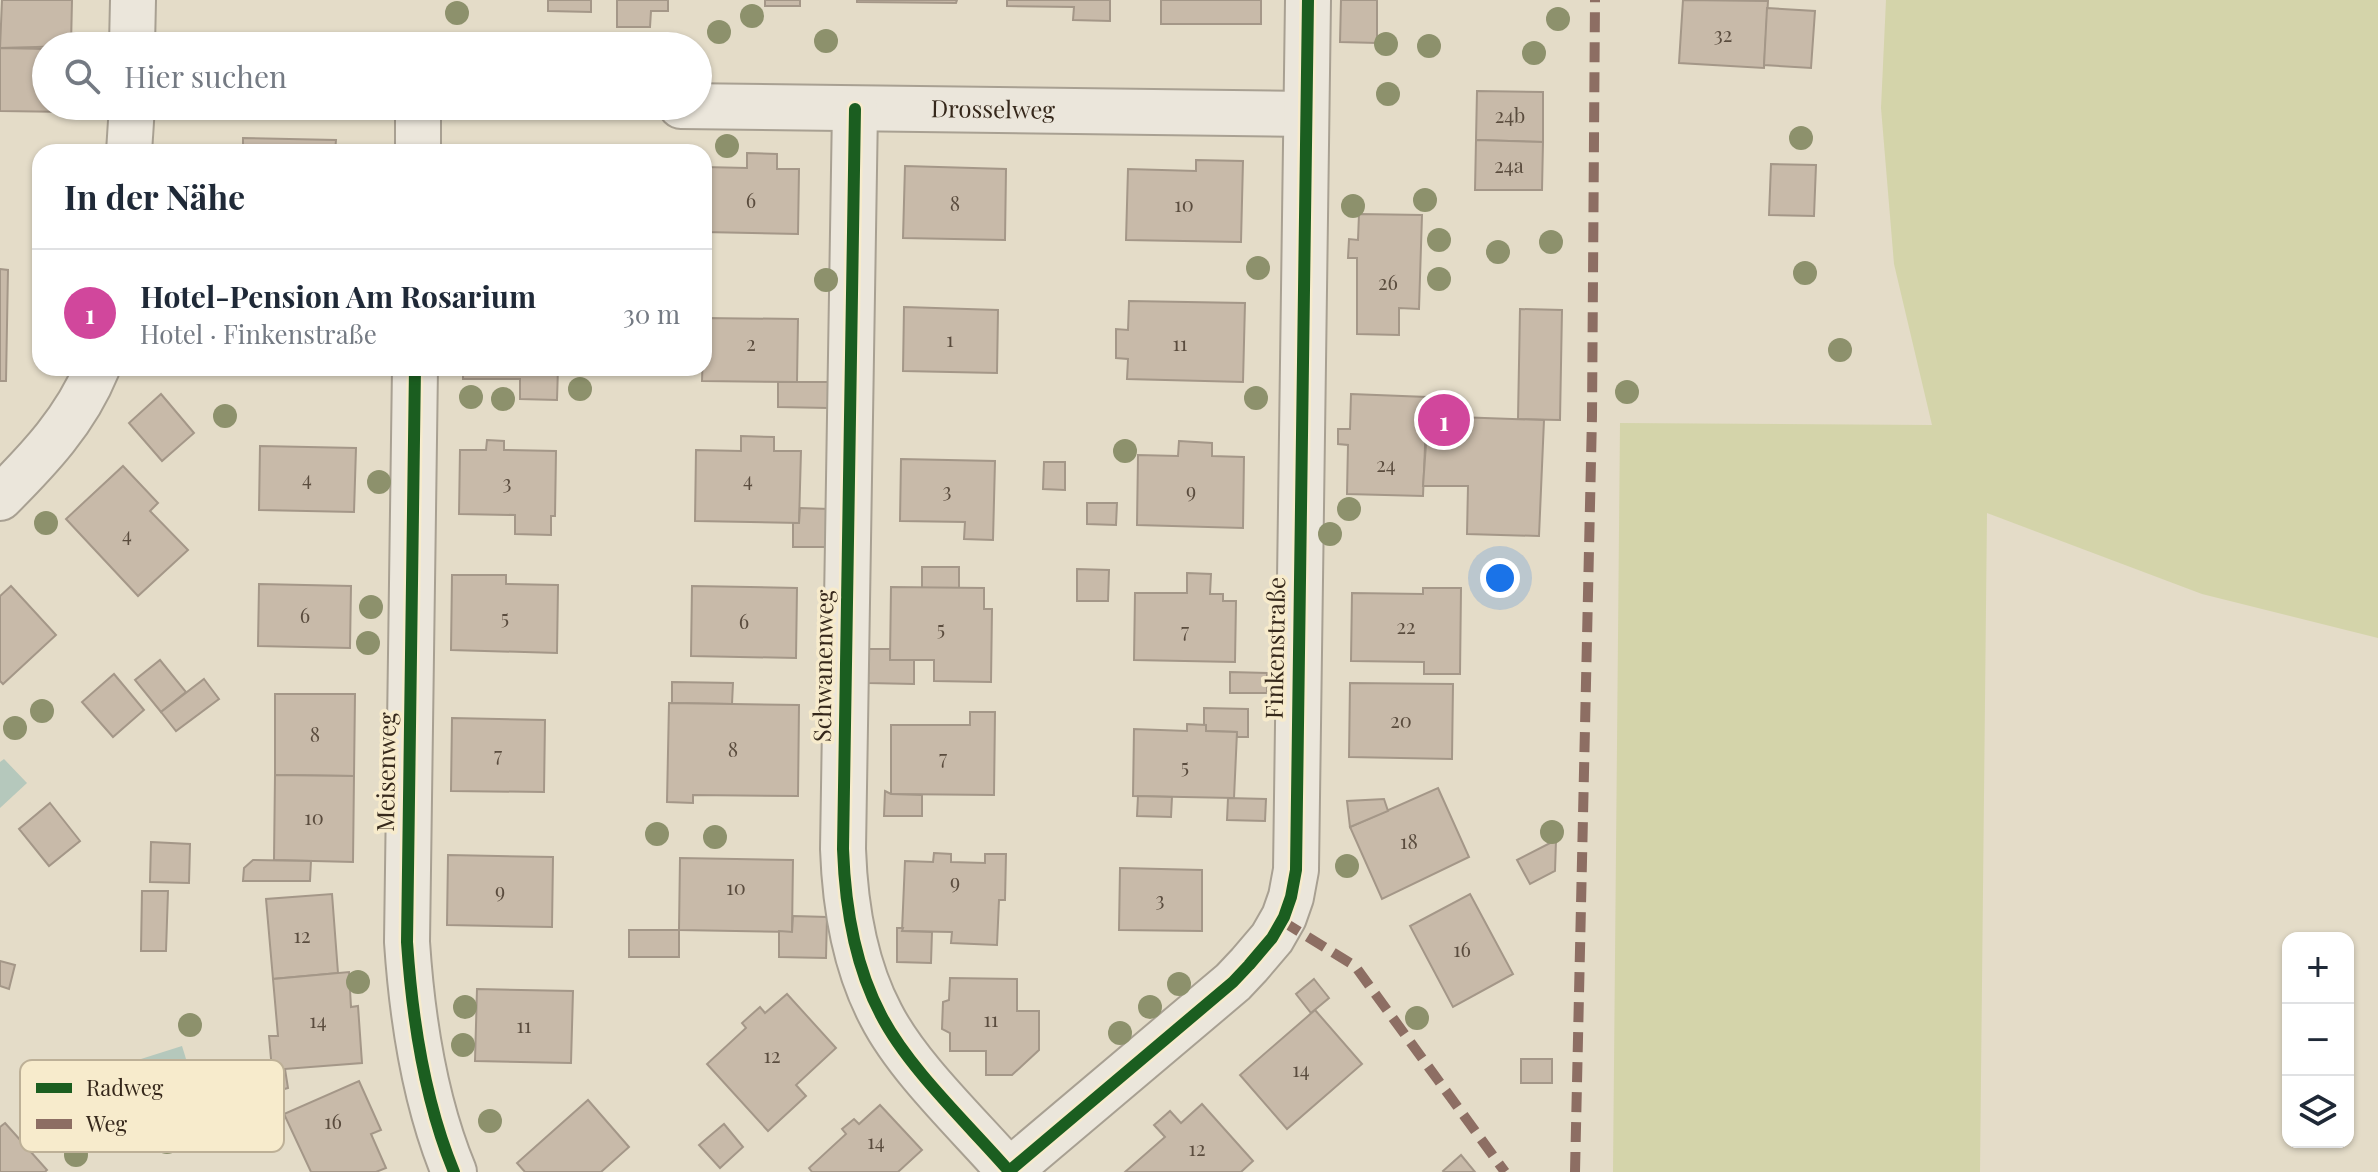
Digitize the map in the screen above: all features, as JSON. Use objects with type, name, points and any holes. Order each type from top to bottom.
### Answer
[{"type":"street","points":[[132,32],[133,0]]},
{"type":"street","name":"Finkenstraße","points":[[1008,1172],[1233,982],[1272,938],[1290,902],[1296,870],[1308,0]]},
{"type":"street","name":"Drosselweg","points":[[712,107],[1306,114]]},
{"type":"street","name":"Schwanenweg","points":[[855,109],[843,849],[846,897],[862,970],[881,1016],[909,1057],[1008,1172]]},
{"type":"street","points":[[130,144],[131,120]]},
{"type":"street","points":[[418,120],[418,144]]},
{"type":"street","points":[[0,498],[50,446],[75,410],[93,376]]},
{"type":"street","name":"Meisenweg","points":[[415,376],[407,942],[418,1033],[438,1127],[454,1172]]},
{"type":"green space","points":[[1886,0],[2378,0],[2378,638],[2202,594],[1987,513],[1980,1172],[1613,1172],[1620,423],[1932,425],[1894,264],[1881,108]]},
{"type":"shaded area","points":[[4,759],[27,783],[0,808],[0,762]]},
{"type":"shaded area","points":[[182,1046],[186,1060],[138,1060]]},
{"type":"building","points":[[2,0],[72,0],[71,32],[32,32],[32,47],[0,48]]},
{"type":"building","points":[[548,0],[591,0],[591,12],[548,11]]},
{"type":"building","points":[[617,0],[668,0],[668,11],[651,11],[650,27],[617,27]]},
{"type":"building","points":[[765,0],[800,0],[800,6],[765,6]]},
{"type":"building","points":[[857,0],[957,0],[956,3]]},
{"type":"building","points":[[1007,0],[1110,0],[1110,21],[1073,20],[1074,7],[1007,6]]},
{"type":"building","points":[[1161,0],[1261,0],[1261,24],[1161,24]]},
{"type":"building","points":[[1341,0],[1377,0],[1377,43],[1340,42]]},
{"type":"building","points":[[1683,0],[1768,1],[1764,68],[1679,63]]},
{"type":"building","points":[[1767,8],[1815,11],[1811,68],[1764,65]]},
{"type":"building","points":[[0,48],[32,49],[32,111],[0,111]]},
{"type":"building","points":[[1477,91],[1543,92],[1543,142],[1476,140]]},
{"type":"building","points":[[243,138],[336,140],[336,144],[243,144]]},
{"type":"building","points":[[1476,140],[1543,142],[1542,190],[1475,190]]},
{"type":"building","points":[[747,153],[777,154],[777,169],[799,169],[798,234],[712,232],[712,167],[747,168]]},
{"type":"building","points":[[1196,160],[1243,161],[1241,242],[1126,240],[1128,169],[1196,171]]},
{"type":"building","points":[[1771,164],[1816,165],[1814,216],[1769,215]]},
{"type":"building","points":[[905,166],[1006,169],[1005,240],[903,238]]},
{"type":"building","points":[[1359,214],[1422,215],[1419,309],[1399,308],[1399,335],[1357,334],[1357,258],[1348,258],[1349,239],[1358,240]]},
{"type":"building","points":[[0,269],[8,270],[6,381],[0,381]]},
{"type":"building","points":[[1129,301],[1245,303],[1243,382],[1127,379],[1128,359],[1116,358],[1116,329],[1128,330]]},
{"type":"building","points":[[904,307],[998,310],[997,373],[903,371]]},
{"type":"building","points":[[1520,309],[1562,310],[1560,420],[1518,419]]},
{"type":"building","points":[[712,318],[798,319],[797,382],[702,381],[702,376],[712,376]]},
{"type":"building","points":[[463,376],[558,376],[557,400],[520,399],[520,379],[463,379]]},
{"type":"building","points":[[778,382],[828,382],[828,408],[778,407]]},
{"type":"building","points":[[161,394],[194,433],[162,461],[129,423]]},
{"type":"building","points":[[1351,394],[1427,397],[1423,496],[1347,494],[1348,445],[1338,444],[1338,429],[1350,429]]},
{"type":"building","points":[[1457,417],[1544,420],[1539,536],[1467,534],[1468,486],[1423,486],[1426,444],[1458,445]]},
{"type":"building","points":[[741,436],[774,437],[774,451],[801,451],[799,523],[695,521],[696,450],[741,451]]},
{"type":"building","points":[[487,440],[504,441],[504,450],[556,451],[555,516],[551,516],[551,535],[515,534],[515,515],[459,514],[460,450],[486,450]]},
{"type":"building","points":[[1179,441],[1212,443],[1212,456],[1244,457],[1243,528],[1137,525],[1138,455],[1178,456]]},
{"type":"building","points":[[260,446],[356,448],[354,512],[259,510]]},
{"type":"building","points":[[901,459],[995,461],[993,540],[964,539],[965,522],[900,521]]},
{"type":"building","points":[[1044,462],[1065,462],[1065,490],[1043,489]]},
{"type":"building","points":[[123,466],[158,503],[150,511],[188,550],[138,596],[66,519]]},
{"type":"building","points":[[1087,503],[1117,503],[1116,525],[1087,524]]},
{"type":"building","points":[[800,508],[829,509],[828,547],[793,547],[793,523],[799,523]]},
{"type":"building","points":[[922,567],[959,567],[959,588],[922,588]]},
{"type":"building","points":[[1077,569],[1109,570],[1108,601],[1077,601]]},
{"type":"building","points":[[1187,573],[1211,574],[1210,594],[1223,594],[1223,601],[1236,601],[1235,662],[1134,660],[1135,593],[1187,593]]},
{"type":"building","points":[[452,575],[506,575],[506,584],[558,585],[557,653],[451,650]]},
{"type":"building","points":[[259,584],[351,586],[350,648],[258,646]]},
{"type":"building","points":[[11,586],[56,635],[3,684],[0,681],[0,596]]},
{"type":"building","points":[[692,586],[797,588],[796,658],[691,656]]},
{"type":"building","points":[[891,587],[984,588],[984,609],[992,609],[991,682],[934,681],[934,660],[890,660]]},
{"type":"building","points":[[1423,588],[1461,588],[1460,674],[1424,674],[1424,662],[1351,661],[1352,593],[1423,594]]},
{"type":"building","points":[[869,649],[890,649],[890,660],[914,660],[914,684],[868,683]]},
{"type":"building","points":[[160,660],[186,692],[161,712],[135,680]]},
{"type":"building","points":[[1230,672],[1267,673],[1267,693],[1230,693]]},
{"type":"building","points":[[114,674],[144,710],[113,737],[82,702]]},
{"type":"building","points":[[204,679],[219,699],[176,731],[161,712]]},
{"type":"building","points":[[672,682],[733,683],[732,704],[672,703]]},
{"type":"building","points":[[1350,683],[1453,684],[1452,759],[1349,757]]},
{"type":"building","points":[[275,694],[355,694],[354,776],[275,775]]},
{"type":"building","points":[[669,703],[799,705],[798,796],[693,795],[693,803],[667,802]]},
{"type":"building","points":[[1204,708],[1248,709],[1248,737],[1237,737],[1237,732],[1206,731]]},
{"type":"building","points":[[970,712],[995,712],[994,795],[891,794],[891,725],[970,725]]},
{"type":"building","points":[[452,718],[545,720],[544,792],[451,791]]},
{"type":"building","points":[[1187,724],[1206,725],[1206,731],[1237,732],[1234,798],[1133,796],[1134,729],[1187,731]]},
{"type":"building","points":[[275,775],[354,776],[353,862],[274,860]]},
{"type":"building","points":[[1438,788],[1469,857],[1382,899],[1350,827]]},
{"type":"building","points":[[885,791],[922,795],[922,816],[884,816]]},
{"type":"building","points":[[1138,796],[1172,797],[1171,817],[1137,816]]},
{"type":"building","points":[[1228,798],[1266,799],[1265,821],[1227,820]]},
{"type":"building","points":[[1384,799],[1388,811],[1350,827],[1347,801]]},
{"type":"building","points":[[50,803],[80,841],[49,866],[19,829]]},
{"type":"building","points":[[1556,840],[1555,871],[1530,884],[1517,860]]},
{"type":"building","points":[[151,842],[190,844],[189,883],[150,882]]},
{"type":"building","points":[[934,853],[951,854],[951,862],[985,863],[985,854],[1006,854],[1005,900],[999,900],[997,945],[951,943],[952,932],[902,931],[905,861],[933,862]]},
{"type":"building","points":[[448,855],[553,857],[552,927],[447,925]]},
{"type":"building","points":[[680,858],[793,860],[792,932],[679,930]]},
{"type":"building","points":[[253,860],[311,861],[310,881],[243,881],[244,868]]},
{"type":"building","points":[[1120,868],[1202,870],[1202,931],[1119,930]]},
{"type":"building","points":[[142,891],[168,891],[166,951],[141,951]]},
{"type":"building","points":[[332,894],[338,973],[273,979],[266,899]]},
{"type":"building","points":[[1470,894],[1513,974],[1453,1007],[1410,926]]},
{"type":"building","points":[[793,916],[827,917],[826,958],[779,957],[779,931],[792,932]]},
{"type":"building","points":[[897,928],[903,928],[902,931],[932,932],[931,963],[897,962]]},
{"type":"building","points":[[629,930],[679,930],[679,957],[629,957]]},
{"type":"building","points":[[0,961],[15,965],[9,989],[0,986]]},
{"type":"building","points":[[349,972],[351,1007],[358,1006],[362,1063],[284,1069],[284,1060],[271,1060],[269,1036],[278,1036],[273,979]]},
{"type":"building","points":[[950,978],[1017,979],[1017,1011],[1039,1011],[1039,1050],[1012,1075],[986,1075],[986,1051],[950,1051],[950,1033],[942,1029],[943,1002],[949,1000]]},
{"type":"building","points":[[1314,979],[1329,998],[1311,1013],[1296,994]]},
{"type":"building","points":[[477,989],[573,991],[571,1063],[475,1061]]},
{"type":"building","points":[[787,994],[836,1048],[796,1085],[806,1096],[768,1131],[707,1064],[746,1028],[742,1023],[760,1007],[765,1013]]},
{"type":"building","points":[[1315,1010],[1362,1064],[1287,1129],[1240,1075]]},
{"type":"building","points":[[1521,1059],[1552,1059],[1552,1083],[1521,1083]]},
{"type":"building","points":[[284,1069],[285,1069],[288,1088],[284,1089]]},
{"type":"building","points":[[359,1081],[381,1130],[371,1134],[386,1168],[376,1172],[311,1172],[284,1114]]},
{"type":"building","points":[[588,1100],[629,1147],[601,1172],[525,1172],[517,1163]]},
{"type":"building","points":[[1202,1104],[1253,1161],[1241,1172],[1125,1172],[1165,1137],[1154,1125],[1170,1111],[1181,1123]]},
{"type":"building","points":[[880,1105],[922,1150],[898,1172],[812,1172],[809,1168],[846,1134],[842,1129],[854,1119],[859,1124]]},
{"type":"building","points":[[5,1123],[20,1140],[20,1152],[31,1152],[47,1170],[0,1172],[0,1127]]},
{"type":"building","points":[[724,1124],[743,1147],[720,1168],[699,1145]]},
{"type":"building","points":[[1461,1155],[1475,1172],[1443,1171]]},
{"type":"marked path","points":[[1575,1172],[1592,416],[1595,0]]},
{"type":"marked path","points":[[1282,921],[1355,966],[1505,1172]]},
{"type":"cycle path","points":[[1008,1172],[1233,982],[1272,938],[1291,897],[1296,870],[1308,0]]},
{"type":"cycle path","points":[[855,109],[843,849],[849,913],[864,976],[893,1035],[940,1096],[1009,1171]]},
{"type":"cycle path","points":[[415,376],[407,942],[412,1000],[422,1059],[435,1117],[454,1172]]},
{"type":"place","name":"Hotel-Pension Am Rosarium","points":[[1444,420]]}]
